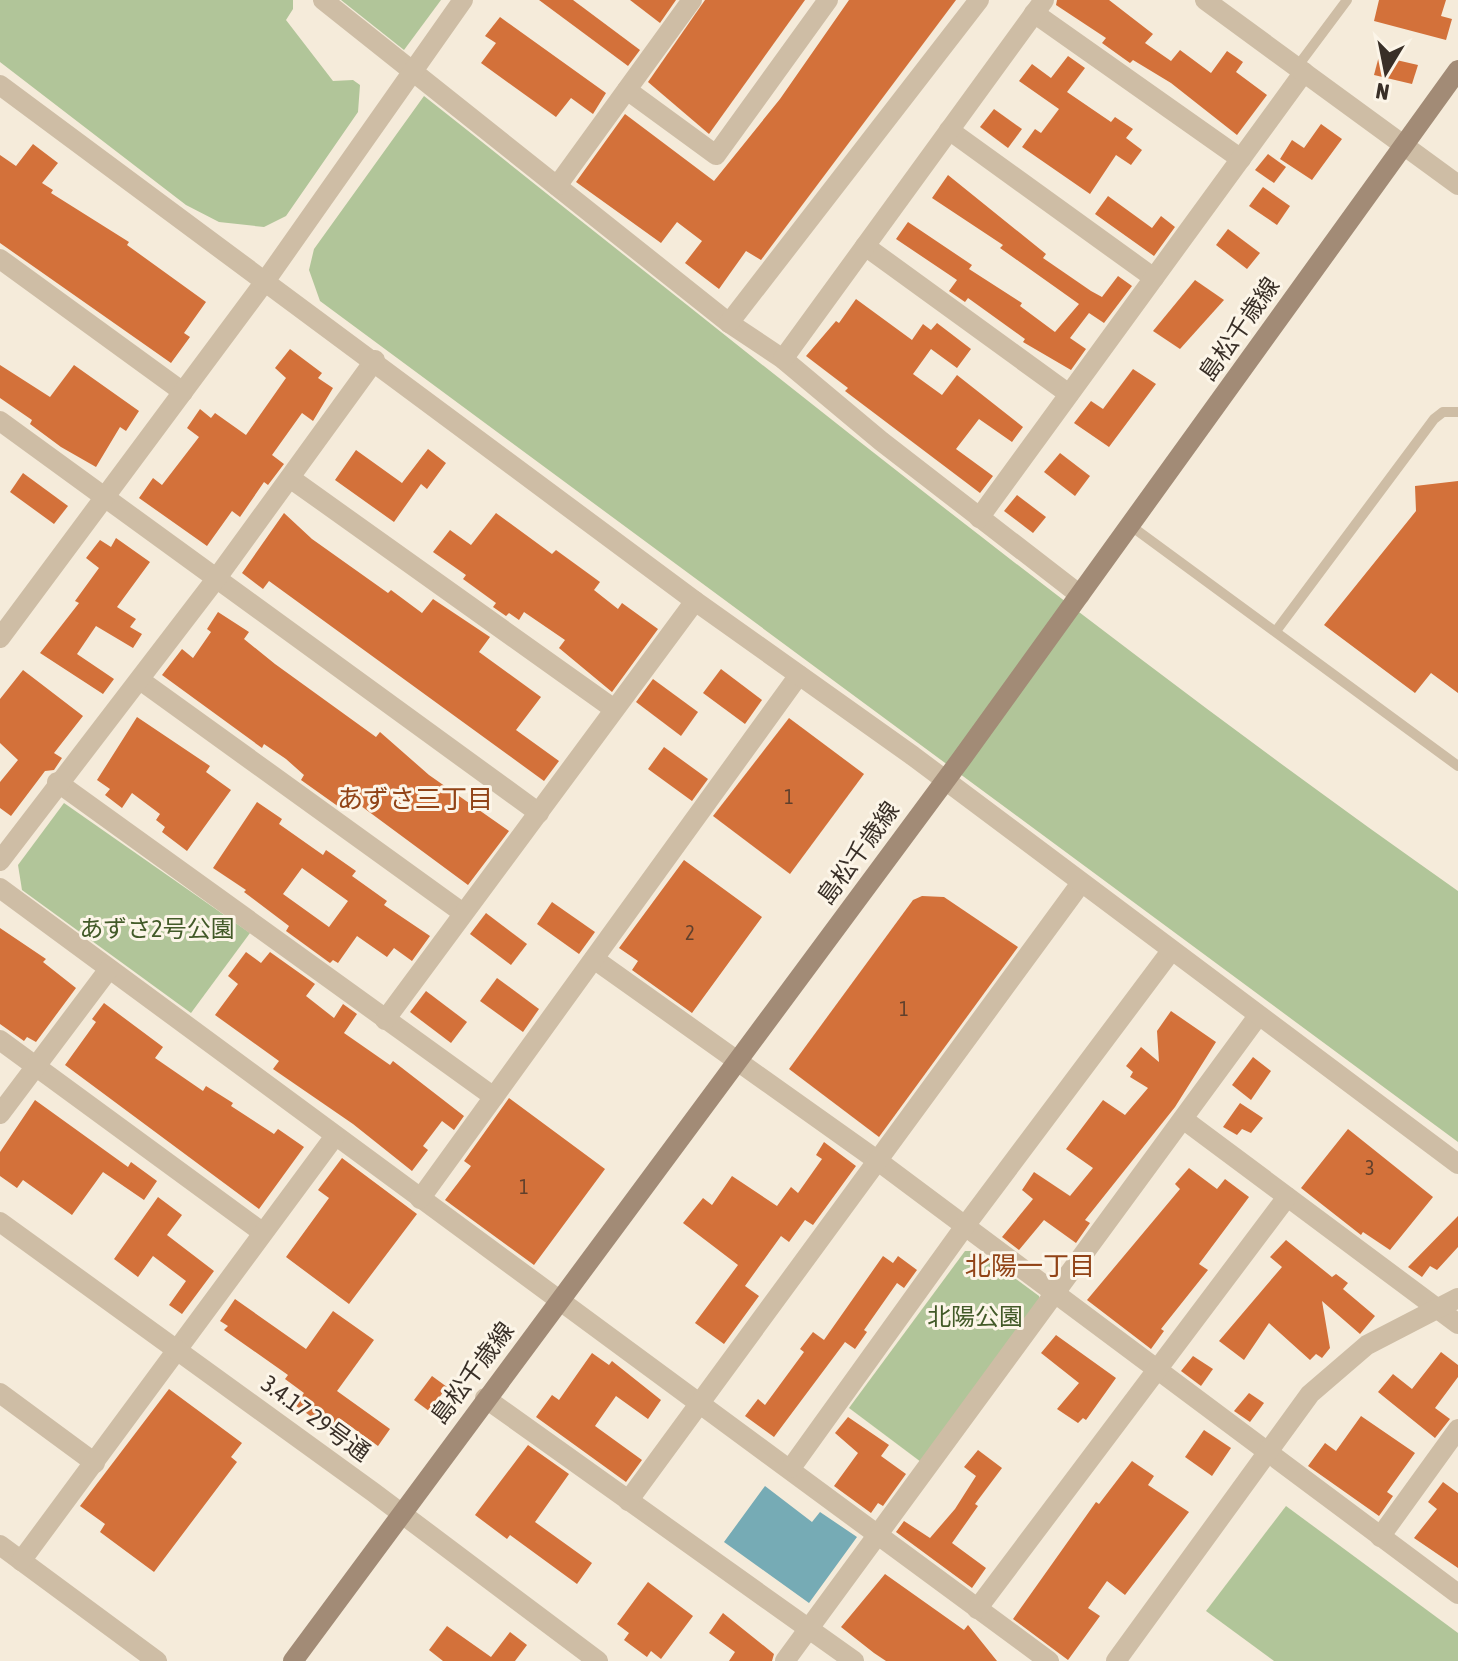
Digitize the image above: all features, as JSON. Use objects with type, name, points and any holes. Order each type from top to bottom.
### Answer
[{"type":"main road","name":"島松千歳線","points":[[293,1661],[1131,526],[1458,70]]},
{"type":"street","points":[[323,0],[729,323],[783,359],[979,518],[1080,595]]},
{"type":"street","points":[[0,638],[266,280],[415,73],[463,0]]},
{"type":"street","points":[[557,186],[692,0]]},
{"type":"street","points":[[627,90],[716,155],[828,0]]},
{"type":"street","points":[[729,323],[979,0]]},
{"type":"street","points":[[1205,0],[1458,185]]},
{"type":"street","points":[[783,359],[1039,6],[1241,159]]},
{"type":"street","points":[[979,518],[1241,159],[1301,70]]},
{"type":"street","points":[[0,85],[375,360],[695,601],[944,780],[1458,1164]]},
{"type":"street","points":[[949,130],[1154,278]]},
{"type":"street","points":[[865,246],[1069,394]]},
{"type":"street","points":[[0,259],[183,392]]},
{"type":"street","points":[[0,861],[57,782],[140,680],[216,579],[375,360]]},
{"type":"street","points":[[0,421],[539,813]]},
{"type":"street","points":[[290,478],[614,709]]},
{"type":"street","points":[[385,1020],[695,601]]},
{"type":"street","points":[[420,1199],[799,675]]},
{"type":"street","points":[[140,680],[463,913]]},
{"type":"street","points":[[57,782],[494,1097]]},
{"type":"street","points":[[628,1501],[1081,883]]},
{"type":"street","points":[[0,888],[1049,1661]]},
{"type":"street","points":[[791,1468],[965,1226],[1171,951]]},
{"type":"street","points":[[594,959],[739,1059],[878,1161],[1458,1594]]},
{"type":"street","points":[[0,1114],[109,969]]},
{"type":"street","points":[[785,1661],[1258,1016]]},
{"type":"street","points":[[0,1040],[262,1232]]},
{"type":"street","points":[[1183,1119],[1458,1324]]},
{"type":"street","points":[[21,1561],[335,1136]]},
{"type":"street","points":[[977,1609],[1287,1197]]},
{"type":"street","name":"3.4.17 29号通","points":[[0,1222],[401,1512],[598,1661]]},
{"type":"street","points":[[1116,1661],[1310,1394],[1367,1345],[1458,1298]]},
{"type":"street","points":[[0,1393],[95,1463]]},
{"type":"street","points":[[485,1398],[854,1661]]},
{"type":"street","points":[[1380,1537],[1450,1455],[1458,1429]]},
{"type":"street","points":[[0,1545],[145,1658]]},
{"type":"lane","points":[[1301,70],[1347,0]]},
{"type":"lane","points":[[1276,631],[1434,419],[1443,412],[1458,412]]},
{"type":"lane","points":[[1131,526],[1458,766]]},
{"type":"green space","points":[[0,0],[293,0],[293,9],[286,20],[333,81],[353,80],[360,85],[358,112],[286,216],[264,227],[219,222],[186,205],[0,62]]},
{"type":"green space","points":[[341,0],[441,0],[404,50]]},
{"type":"green space","points":[[424,96],[1064,601],[1458,891],[1458,1142],[320,301],[309,270],[314,249]]},
{"type":"green space","name":"あずさ2号公園","points":[[64,803],[250,933],[191,1013],[22,890],[18,865]]},
{"type":"green space","name":"北陽公園","points":[[965,1251],[978,1251],[1039,1296],[1041,1307],[921,1462],[849,1408]]},
{"type":"green space","points":[[1286,1506],[1458,1633],[1458,1661],[1274,1661],[1206,1611]]},
{"type":"water","points":[[765,1486],[812,1522],[820,1512],[857,1537],[809,1603],[724,1542]]},
{"type":"building","points":[[539,0],[573,0],[640,50],[628,66]]},
{"type":"building","points":[[630,0],[676,0],[660,23]]},
{"type":"building","points":[[705,0],[805,0],[709,134],[648,82]]},
{"type":"building","points":[[849,0],[956,0],[761,260],[746,251],[719,289],[685,263],[702,241],[677,222],[661,243],[576,182],[625,114],[714,181],[780,99]]},
{"type":"building","points":[[1057,0],[1109,0],[1153,34],[1145,43],[1171,61],[1180,50],[1211,73],[1227,51],[1243,62],[1236,72],[1267,95],[1237,135],[1171,83],[1133,60],[1130,63],[1102,43],[1106,38],[1056,5]]},
{"type":"building","points":[[1379,0],[1446,0],[1441,16],[1452,19],[1446,40],[1374,21]]},
{"type":"building","points":[[500,17],[606,93],[593,114],[571,98],[556,117],[481,63],[496,43],[485,36]]},
{"type":"building","points":[[1068,56],[1085,68],[1067,92],[1111,122],[1115,117],[1133,129],[1126,138],[1142,150],[1131,165],[1116,155],[1090,194],[1022,147],[1035,129],[1041,133],[1059,109],[1019,81],[1032,64],[1051,78]]},
{"type":"building","points":[[1379,56],[1418,65],[1412,84],[1374,75]]},
{"type":"building","points":[[994,109],[1022,129],[1008,148],[980,127]]},
{"type":"building","points":[[1321,124],[1342,139],[1312,180],[1280,159],[1292,140],[1304,148]]},
{"type":"building","points":[[33,144],[58,163],[42,183],[53,190],[51,193],[129,242],[127,245],[206,302],[184,333],[190,337],[171,363],[0,243],[0,155],[16,166]]},
{"type":"building","points":[[1268,154],[1286,167],[1274,183],[1255,170]]},
{"type":"building","points":[[948,175],[1046,254],[1043,258],[1091,291],[1102,297],[1118,276],[1132,286],[1104,323],[1089,313],[1070,338],[1086,349],[1071,370],[1023,342],[1025,339],[968,298],[965,302],[949,291],[957,280],[896,239],[908,222],[972,265],[969,269],[1022,303],[1020,306],[1055,332],[1079,304],[1000,248],[1003,245],[932,198]]},
{"type":"building","points":[[1263,187],[1290,206],[1277,225],[1249,206]]},
{"type":"building","points":[[1108,196],[1152,228],[1161,216],[1175,227],[1154,256],[1095,214]]},
{"type":"building","points":[[1228,229],[1260,253],[1247,269],[1216,245]]},
{"type":"building","points":[[1195,280],[1224,300],[1180,349],[1153,331]]},
{"type":"building","points":[[856,299],[912,340],[923,324],[931,330],[937,323],[971,349],[957,368],[931,349],[913,374],[942,395],[957,375],[1023,427],[1012,442],[979,419],[956,449],[993,476],[980,493],[845,391],[848,388],[806,356],[836,321],[839,323]]},
{"type":"building","points":[[290,349],[322,373],[318,378],[333,388],[313,421],[302,413],[272,455],[284,464],[268,485],[264,482],[240,517],[232,511],[207,546],[139,498],[153,478],[162,485],[199,437],[187,428],[200,409],[211,418],[215,413],[246,435],[286,378],[275,368]]},
{"type":"building","points":[[0,365],[50,397],[74,365],[139,411],[126,431],[120,427],[96,467],[61,447],[30,424],[32,420],[0,398]]},
{"type":"building","points":[[1133,369],[1156,384],[1109,447],[1074,423],[1091,401],[1103,409]]},
{"type":"building","points":[[428,449],[446,463],[427,489],[421,484],[394,522],[335,480],[356,450],[402,483]]},
{"type":"building","points":[[1060,453],[1090,476],[1075,496],[1044,472]]},
{"type":"building","points":[[23,473],[68,506],[54,524],[10,492]]},
{"type":"building","points":[[1458,481],[1458,693],[1431,673],[1415,693],[1324,625],[1416,511],[1415,486]]},
{"type":"building","points":[[1017,495],[1046,517],[1033,533],[1004,511]]},
{"type":"building","points":[[284,513],[312,539],[388,593],[391,590],[422,613],[433,599],[490,637],[479,652],[541,697],[516,730],[559,761],[544,781],[269,581],[263,589],[242,573]]},
{"type":"building","points":[[496,513],[552,554],[556,550],[600,582],[594,590],[618,609],[622,603],[658,629],[612,692],[559,648],[565,640],[524,612],[519,620],[509,613],[506,616],[493,607],[496,603],[463,579],[466,575],[433,552],[450,530],[471,545]]},
{"type":"building","points":[[116,538],[150,562],[117,607],[136,619],[130,627],[142,634],[133,648],[96,626],[77,654],[114,679],[103,694],[40,653],[79,603],[75,601],[99,568],[86,558],[100,540],[111,547]]},
{"type":"building","points":[[218,612],[249,632],[244,639],[275,664],[376,737],[380,732],[429,775],[509,831],[468,885],[353,800],[350,804],[344,800],[339,807],[301,780],[304,775],[286,759],[264,744],[262,748],[162,675],[182,649],[193,658],[211,632],[207,629]]},
{"type":"building","points":[[721,669],[762,700],[745,724],[703,693]]},
{"type":"building","points":[[23,670],[83,716],[54,753],[62,758],[54,770],[45,771],[11,816],[0,808],[0,782],[18,760],[0,743],[0,699]]},
{"type":"building","points":[[653,679],[698,712],[681,736],[636,702]]},
{"type":"building","points":[[137,717],[210,766],[206,772],[231,790],[187,851],[162,832],[165,827],[156,820],[160,814],[132,793],[122,808],[105,795],[110,789],[97,780]]},
{"type":"building","points":[[789,718],[864,774],[790,874],[713,816]]},
{"type":"building","points":[[664,747],[708,779],[692,801],[648,769]]},
{"type":"building","points":[[257,802],[282,819],[279,824],[323,855],[326,850],[356,871],[352,876],[387,901],[384,905],[430,936],[412,961],[394,948],[387,957],[357,936],[338,963],[333,960],[330,963],[286,931],[289,926],[244,892],[246,890],[213,868]],"holes":[[[302,868],[348,901],[329,927],[283,894]]]},
{"type":"building","points":[[684,860],[762,917],[692,1013],[632,970],[638,961],[619,948]]},
{"type":"building","points":[[922,896],[944,897],[1018,947],[879,1137],[789,1069],[913,900]]},
{"type":"building","points":[[552,902],[595,932],[579,954],[537,924]]},
{"type":"building","points":[[486,913],[527,944],[511,965],[470,934]]},
{"type":"building","points":[[0,928],[46,959],[43,962],[76,988],[36,1042],[27,1037],[24,1041],[0,1024]]},
{"type":"building","points":[[246,952],[261,963],[270,952],[315,984],[306,996],[334,1018],[343,1004],[357,1014],[344,1033],[390,1065],[393,1061],[464,1116],[454,1130],[442,1121],[423,1146],[428,1150],[412,1171],[353,1124],[273,1069],[279,1061],[215,1015],[238,984],[228,976]]},
{"type":"building","points":[[497,978],[539,1009],[523,1032],[480,1001]]},
{"type":"building","points":[[426,991],[467,1022],[451,1043],[410,1012]]},
{"type":"building","points":[[104,1003],[163,1047],[155,1058],[203,1091],[206,1086],[233,1103],[231,1106],[274,1134],[278,1129],[304,1147],[259,1209],[65,1065],[96,1022],[92,1019]]},
{"type":"building","points":[[1171,1011],[1216,1042],[1175,1107],[1085,1220],[1090,1223],[1076,1243],[1044,1220],[1019,1250],[1002,1237],[1033,1199],[1022,1190],[1034,1172],[1070,1196],[1093,1168],[1066,1149],[1103,1100],[1125,1115],[1148,1088],[1130,1077],[1133,1072],[1126,1066],[1141,1047],[1159,1062],[1157,1031]]},
{"type":"building","points":[[1253,1057],[1271,1071],[1251,1100],[1232,1085]]},
{"type":"building","points":[[509,1098],[605,1169],[534,1265],[445,1200],[471,1166],[464,1161]]},
{"type":"building","points":[[35,1100],[128,1167],[131,1162],[157,1181],[144,1200],[103,1172],[72,1215],[23,1180],[17,1188],[0,1176],[0,1152]]},
{"type":"building","points":[[1240,1103],[1263,1118],[1251,1133],[1242,1129],[1237,1135],[1223,1127]]},
{"type":"building","points":[[1348,1129],[1433,1197],[1390,1250],[1363,1232],[1361,1235],[1301,1188]]},
{"type":"building","points":[[824,1142],[856,1166],[813,1225],[805,1220],[789,1242],[781,1236],[745,1286],[759,1296],[724,1344],[695,1323],[738,1265],[683,1223],[703,1198],[712,1205],[732,1176],[777,1206],[791,1187],[798,1193],[822,1159],[816,1155]]},
{"type":"building","points":[[342,1158],[417,1214],[349,1304],[286,1257],[329,1198],[318,1190]]},
{"type":"building","points":[[1189,1168],[1217,1189],[1225,1179],[1249,1197],[1199,1264],[1208,1270],[1161,1329],[1164,1331],[1151,1349],[1087,1300],[1180,1189],[1175,1184]]},
{"type":"building","points":[[158,1197],[182,1215],[167,1235],[214,1271],[182,1314],[169,1305],[186,1281],[153,1256],[138,1277],[114,1259]]},
{"type":"building","points":[[1458,1216],[1458,1247],[1437,1270],[1430,1266],[1422,1277],[1408,1267]]},
{"type":"building","points":[[1286,1240],[1332,1277],[1336,1274],[1348,1283],[1343,1289],[1375,1316],[1360,1334],[1322,1301],[1330,1348],[1322,1358],[1316,1354],[1310,1360],[1269,1323],[1244,1360],[1219,1341],[1282,1267],[1270,1257]]},
{"type":"building","points":[[883,1256],[893,1263],[898,1256],[917,1270],[904,1288],[897,1283],[864,1330],[867,1332],[855,1349],[845,1342],[774,1437],[745,1416],[758,1399],[765,1405],[804,1352],[800,1349],[813,1332],[824,1340]]},
{"type":"building","points":[[235,1299],[306,1349],[333,1311],[374,1340],[337,1391],[390,1429],[378,1446],[339,1418],[330,1430],[295,1405],[304,1393],[285,1379],[288,1375],[224,1330],[228,1326],[220,1321]]},
{"type":"building","points":[[1056,1335],[1116,1378],[1086,1420],[1083,1418],[1078,1423],[1057,1409],[1079,1383],[1041,1353]]},
{"type":"building","points":[[1441,1352],[1458,1365],[1458,1377],[1435,1408],[1450,1419],[1435,1438],[1378,1392],[1393,1374],[1412,1389]]},
{"type":"building","points":[[592,1353],[609,1365],[612,1361],[661,1400],[648,1419],[616,1396],[595,1426],[642,1460],[626,1482],[536,1417],[552,1395],[559,1400]]},
{"type":"building","points":[[1193,1356],[1213,1369],[1201,1386],[1181,1371]]},
{"type":"building","points":[[432,1376],[447,1387],[429,1411],[414,1400]]},
{"type":"building","points":[[169,1389],[242,1443],[231,1457],[237,1462],[154,1572],[100,1532],[105,1524],[80,1506]]},
{"type":"building","points":[[1249,1393],[1264,1403],[1250,1422],[1234,1411]]},
{"type":"building","points":[[1361,1416],[1415,1453],[1387,1492],[1393,1496],[1379,1516],[1308,1466],[1325,1443],[1336,1451]]},
{"type":"building","points":[[848,1417],[889,1445],[881,1456],[906,1474],[883,1506],[878,1503],[871,1513],[834,1486],[858,1453],[835,1433]]},
{"type":"building","points":[[1204,1430],[1231,1448],[1212,1476],[1185,1457]]},
{"type":"building","points":[[528,1445],[569,1474],[535,1522],[592,1563],[577,1584],[510,1535],[507,1539],[475,1515]]},
{"type":"building","points":[[978,1450],[1002,1468],[975,1504],[978,1506],[952,1543],[986,1568],[972,1588],[896,1532],[904,1521],[930,1538],[955,1509],[976,1476],[964,1467]]},
{"type":"building","points":[[1132,1461],[1154,1476],[1148,1485],[1189,1512],[1125,1595],[1107,1581],[1088,1608],[1100,1616],[1068,1660],[1013,1619],[1096,1502],[1099,1504]]},
{"type":"building","points":[[1443,1482],[1458,1493],[1458,1568],[1414,1538],[1437,1509],[1428,1502]]},
{"type":"building","points":[[885,1574],[964,1630],[968,1625],[997,1661],[886,1661],[874,1653],[841,1627]]},
{"type":"building","points":[[648,1582],[693,1616],[661,1659],[651,1651],[647,1657],[624,1640],[629,1633],[617,1624]]},
{"type":"building","points":[[723,1613],[774,1654],[772,1661],[729,1661],[735,1652],[709,1633]]},
{"type":"building","points":[[447,1626],[491,1657],[510,1632],[527,1645],[515,1661],[443,1661],[429,1650]]},
{"type":"district","name":"あずさ三丁目","points":[[415,799]]},
{"type":"district","name":"北陽一丁目","points":[[1030,1266]]}]
